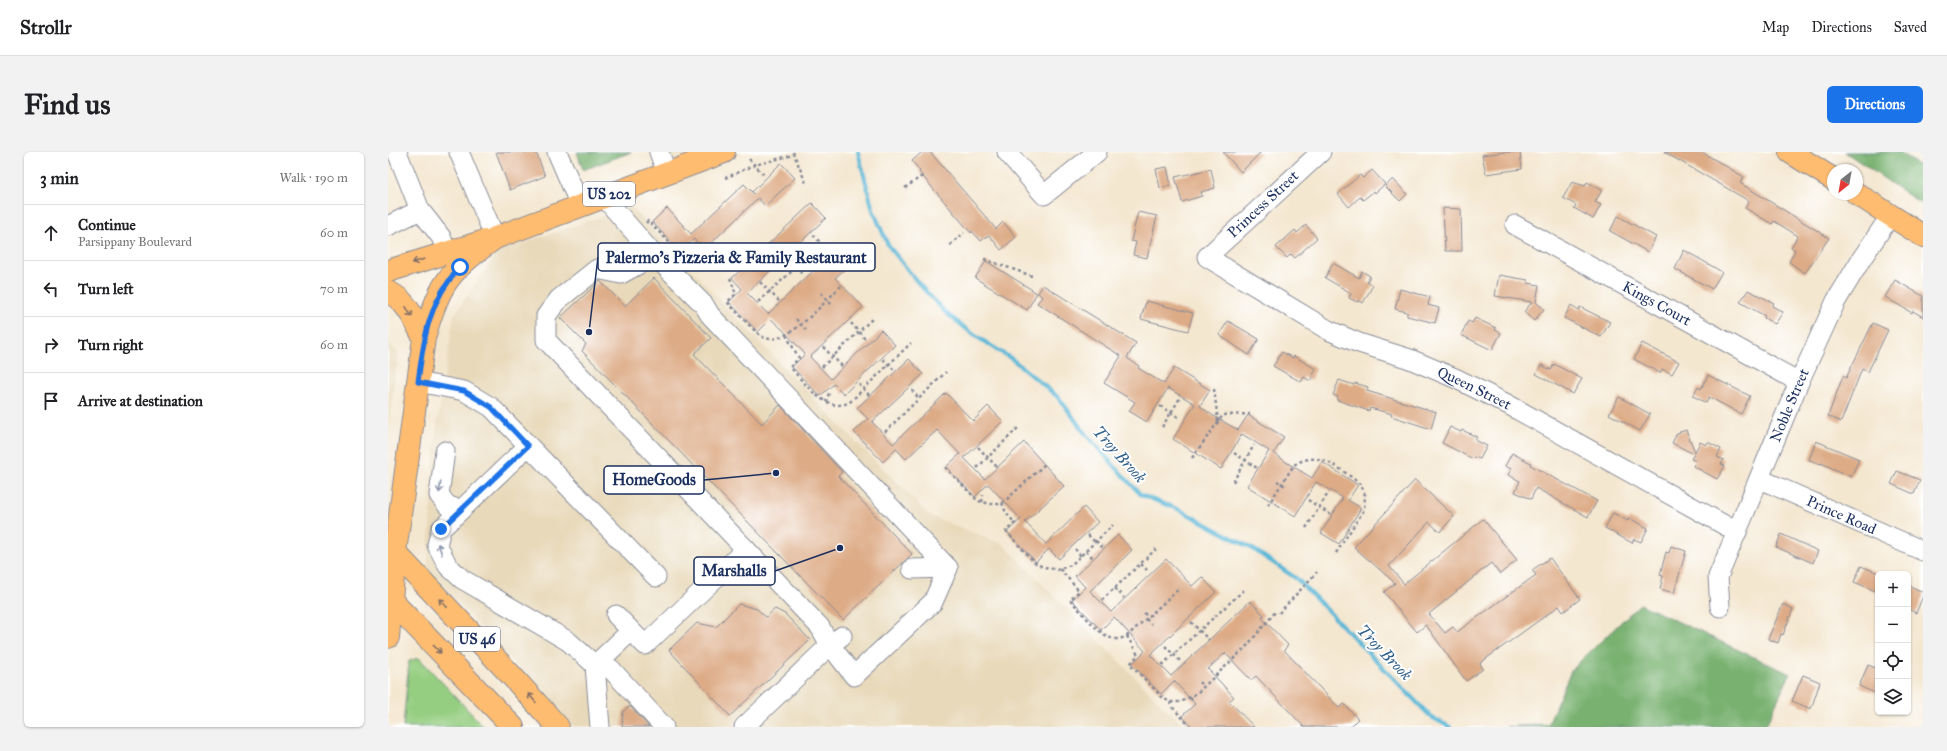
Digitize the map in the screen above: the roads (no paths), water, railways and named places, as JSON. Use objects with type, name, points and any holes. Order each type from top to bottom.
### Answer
[{"type":"main road","name":"US 202","points":[[388,637],[392,548],[424,338],[430,318],[446,282],[472,256],[495,238],[603,196],[724,152]]},
{"type":"main road","points":[[1790,152],[1827,175]]},
{"type":"main road","points":[[1863,198],[1923,236]]},
{"type":"main road","points":[[388,271],[495,238]]},
{"type":"main road","points":[[388,292],[395,295],[408,308],[424,338]]},
{"type":"main road","name":"US 46","points":[[392,548],[558,727]]},
{"type":"main road","name":"US 46","points":[[390,598],[513,727]]},
{"type":"main road","points":[[474,686],[501,727]]},
{"type":"street","points":[[398,152],[420,210],[441,237],[447,252]]},
{"type":"street","points":[[459,152],[495,238]]},
{"type":"street","points":[[557,152],[580,205]]},
{"type":"street","points":[[659,152],[667,174]]},
{"type":"street","points":[[1007,152],[1044,195],[1097,152]]},
{"type":"street","name":"Princess Street","points":[[1207,257],[1321,152]]},
{"type":"street","points":[[603,196],[653,254],[704,305],[710,315],[948,568]]},
{"type":"street","points":[[389,224],[420,210]]},
{"type":"street","name":"Noble Street","points":[[1720,607],[1718,577],[1799,382],[1836,301],[1862,258],[1891,215]]},
{"type":"street","name":"Kings Court","points":[[1514,225],[1799,382]]},
{"type":"street","points":[[653,254],[641,263],[621,274],[598,269],[559,299],[546,316],[546,340],[820,627],[836,641],[854,676],[933,602],[948,568]]},
{"type":"street","name":"Queen Street","points":[[1207,257],[1328,330],[1359,343],[1410,359],[1457,379],[1516,409],[1736,532]]},
{"type":"street","points":[[418,382],[464,391],[491,407],[656,577]]},
{"type":"street","points":[[528,446],[441,529],[437,545],[448,566],[475,586],[568,641],[595,665],[611,669],[658,725]]},
{"type":"street","points":[[445,451],[439,495],[447,505],[460,510]]},
{"type":"street","name":"Prince Road","points":[[1760,479],[1923,551]]},
{"type":"street","points":[[616,615],[645,645],[746,549]]},
{"type":"street","points":[[912,569],[948,568]]},
{"type":"street","points":[[595,665],[631,631]]},
{"type":"street","points":[[744,727],[836,641]]},
{"type":"street","points":[[595,665],[601,699],[609,727]]},
{"type":"street","points":[[600,727],[601,699],[605,687],[612,683],[620,685],[631,692]]},
{"type":"waterway","name":"Troy Brook","points":[[858,152],[873,210],[888,245],[919,284],[946,313],[974,335],[1012,359],[1059,398],[1087,436],[1141,495],[1180,510],[1253,549],[1297,579],[1431,717],[1450,727]]},
{"type":"place","name":"Palermo's Pizzeria & Family Restaurant","points":[[589,332]]},
{"type":"place","name":"HomeGoods","points":[[776,473]]},
{"type":"place","name":"Marshalls","points":[[840,548]]}]
